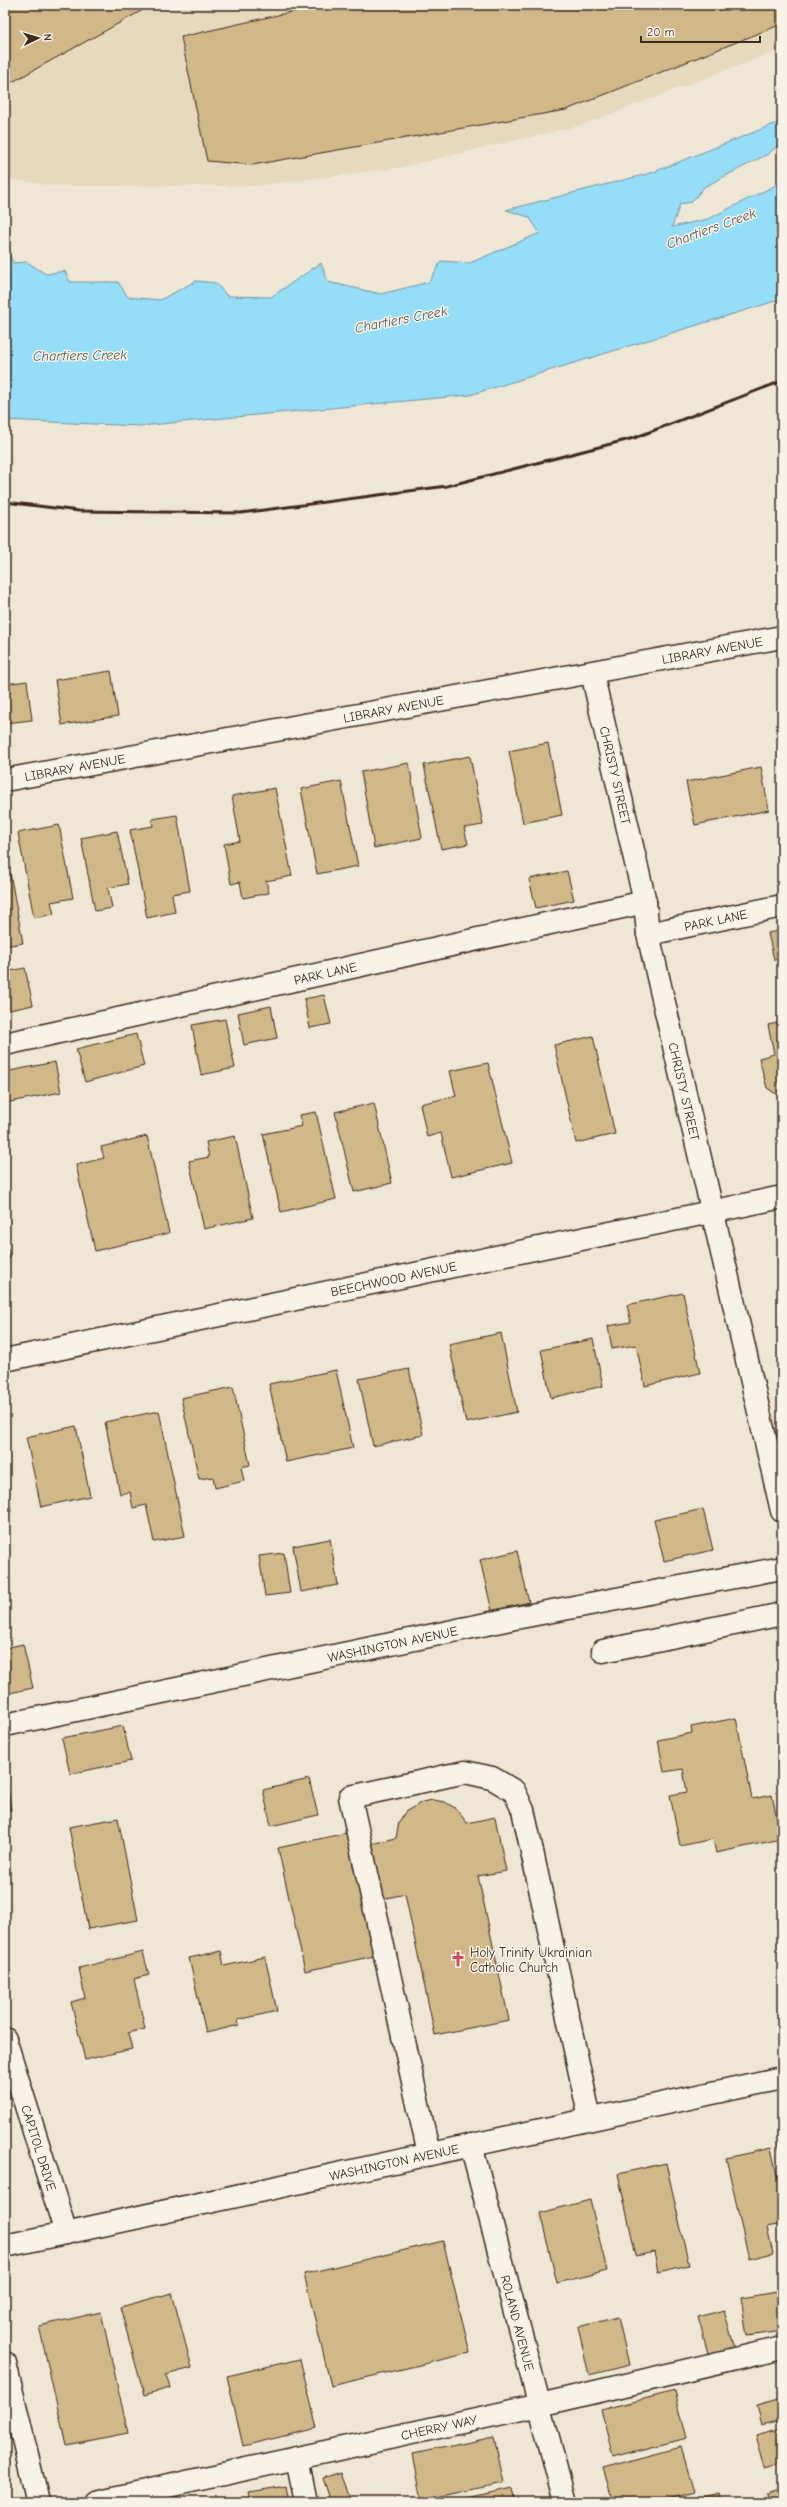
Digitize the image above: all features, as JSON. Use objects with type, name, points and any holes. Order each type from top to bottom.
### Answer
[{"type":"street","name":"LIBRARY AVENUE","points":[[5,780],[782,637]]},
{"type":"street","name":"CHRISTY STREET","points":[[592,673],[645,902],[648,934],[714,1212],[782,1510]]},
{"type":"street","name":"PARK LANE","points":[[5,1044],[645,902]]},
{"type":"street","name":"PARK LANE","points":[[648,934],[782,906]]},
{"type":"street","name":"BEECHWOOD AVENUE","points":[[5,1360],[782,1197]]},
{"type":"street","name":"WASHINGTON AVENUE","points":[[5,1725],[515,1618],[782,1568]]},
{"type":"street","points":[[602,1651],[782,1614]]},
{"type":"street","points":[[428,2154],[350,1797],[409,1784],[465,1772],[492,1778],[514,1791],[523,1810],[590,2119]]},
{"type":"street","name":"CAPITOL DRIVE","points":[[6,2049],[66,2233]]},
{"type":"street","name":"WASHINGTON AVENUE","points":[[6,2244],[66,2233],[782,2078]]},
{"type":"street","name":"ROLAND AVENUE","points":[[471,2145],[565,2502]]},
{"type":"street","name":"CHERRY WAY","points":[[95,2502],[540,2405],[782,2348]]},
{"type":"street","points":[[5,2363],[38,2502]]},
{"type":"street","points":[[297,2458],[306,2502]]},
{"type":"shaded area","points":[[5,5],[782,5],[782,49],[582,125],[397,168],[255,186],[55,186],[5,179]]},
{"type":"water","name":"Chartiers Creek","points":[[782,121],[782,142],[768,154],[704,187],[692,202],[680,204],[672,227],[708,219],[782,182],[782,299],[470,395],[139,426],[5,420],[5,248],[7,248],[13,263],[27,262],[46,274],[65,271],[70,282],[118,282],[128,297],[160,300],[196,281],[216,283],[227,296],[271,297],[321,263],[328,282],[381,294],[429,282],[441,261],[470,263],[540,233],[529,217],[506,210],[651,173]]},
{"type":"building","points":[[5,5],[152,5],[5,86]]},
{"type":"building","points":[[322,5],[782,5],[782,24],[566,110],[252,165],[207,161],[181,37]]},
{"type":"building","points":[[111,671],[118,716],[62,725],[55,680]]},
{"type":"building","points":[[27,681],[32,720],[5,723],[5,684]]},
{"type":"building","points":[[548,743],[562,815],[523,823],[509,751]]},
{"type":"building","points":[[470,756],[483,825],[464,828],[468,844],[441,849],[424,765]]},
{"type":"building","points":[[409,763],[422,838],[374,848],[361,772]]},
{"type":"building","points":[[761,767],[769,810],[695,825],[686,782]]},
{"type":"building","points":[[341,781],[358,866],[317,874],[301,789]]},
{"type":"building","points":[[275,788],[292,876],[266,881],[269,893],[243,898],[240,882],[231,884],[224,844],[240,841],[232,796]]},
{"type":"building","points":[[177,815],[190,891],[172,894],[175,912],[147,918],[130,830],[153,826],[152,819]]},
{"type":"building","points":[[59,825],[73,898],[51,902],[54,914],[34,918],[18,833]]},
{"type":"building","points":[[117,831],[128,884],[108,888],[112,908],[95,911],[81,838]]},
{"type":"building","points":[[5,846],[23,943],[5,946]]},
{"type":"building","points":[[567,871],[574,900],[536,908],[529,879]]},
{"type":"building","points":[[782,930],[782,958],[774,960],[768,933]]},
{"type":"building","points":[[25,968],[33,1005],[5,1011],[5,972]]},
{"type":"building","points":[[324,995],[331,1024],[310,1028],[304,999]]},
{"type":"building","points":[[271,1006],[277,1038],[244,1045],[238,1013]]},
{"type":"building","points":[[225,1019],[235,1068],[201,1075],[192,1025]]},
{"type":"building","points":[[782,1022],[782,1098],[767,1088],[759,1058],[774,1054],[768,1025]]},
{"type":"building","points":[[136,1034],[144,1066],[85,1082],[76,1049]]},
{"type":"building","points":[[593,1036],[615,1134],[576,1143],[554,1045]]},
{"type":"building","points":[[55,1062],[61,1092],[5,1103],[5,1072]]},
{"type":"building","points":[[488,1063],[512,1163],[451,1177],[441,1133],[427,1137],[420,1104],[456,1096],[450,1071]]},
{"type":"building","points":[[374,1103],[392,1183],[354,1192],[335,1112]]},
{"type":"building","points":[[316,1112],[336,1199],[281,1212],[263,1134],[302,1126],[299,1115]]},
{"type":"building","points":[[147,1136],[169,1233],[95,1251],[76,1165],[104,1158],[101,1147]]},
{"type":"building","points":[[235,1136],[253,1218],[204,1229],[189,1161],[209,1157],[206,1142]]},
{"type":"building","points":[[5,1237],[10,1258],[5,1260]]},
{"type":"building","points":[[683,1293],[700,1373],[645,1386],[636,1345],[612,1349],[608,1326],[631,1322],[627,1305]]},
{"type":"building","points":[[501,1333],[517,1412],[466,1423],[449,1344]]},
{"type":"building","points":[[593,1339],[603,1386],[551,1398],[541,1350]]},
{"type":"building","points":[[409,1369],[423,1435],[373,1446],[359,1379]]},
{"type":"building","points":[[336,1370],[353,1448],[286,1462],[269,1384]]},
{"type":"building","points":[[233,1387],[250,1465],[241,1467],[244,1481],[215,1488],[213,1477],[199,1479],[181,1398]]},
{"type":"building","points":[[159,1411],[185,1536],[154,1542],[146,1505],[133,1508],[130,1492],[120,1494],[105,1422]]},
{"type":"building","points":[[76,1426],[90,1496],[41,1507],[26,1437]]},
{"type":"building","points":[[5,1483],[11,1512],[5,1513]]},
{"type":"building","points":[[703,1509],[713,1550],[664,1561],[654,1520]]},
{"type":"building","points":[[330,1539],[338,1585],[301,1592],[293,1546]]},
{"type":"building","points":[[517,1551],[529,1602],[492,1611],[480,1560]]},
{"type":"building","points":[[284,1553],[290,1593],[265,1596],[259,1556]]},
{"type":"building","points":[[23,1644],[33,1688],[5,1694],[5,1648]]},
{"type":"building","points":[[736,1718],[752,1799],[772,1795],[781,1839],[716,1853],[713,1839],[680,1846],[670,1795],[687,1792],[683,1769],[664,1772],[658,1740],[692,1733],[691,1727]]},
{"type":"building","points":[[123,1726],[131,1761],[70,1774],[62,1738]]},
{"type":"building","points":[[5,1769],[11,1810],[5,1811]]},
{"type":"building","points":[[309,1779],[318,1815],[271,1826],[263,1790]]},
{"type":"building","name":"Holy Trinity Ukrainian Catholic Church","points":[[433,1800],[445,1802],[455,1808],[467,1823],[495,1817],[506,1871],[478,1876],[509,2020],[435,2035],[405,1894],[383,1899],[371,1844],[396,1838],[399,1822],[405,1812],[422,1802]]},
{"type":"building","points":[[118,1818],[138,1920],[88,1929],[69,1827]]},
{"type":"building","points":[[346,1833],[374,1956],[305,1971],[278,1848]]},
{"type":"building","points":[[221,1951],[224,1966],[265,1957],[277,2011],[238,2020],[239,2025],[206,2033],[189,1958]]},
{"type":"building","points":[[143,1952],[149,1975],[134,1979],[145,2029],[128,2033],[132,2049],[85,2060],[71,2002],[85,1998],[79,1968]]},
{"type":"building","points":[[782,2141],[782,2160],[778,2142]]},
{"type":"building","points":[[771,2148],[782,2197],[782,2224],[767,2227],[773,2253],[749,2259],[726,2158]]},
{"type":"building","points":[[666,2163],[689,2265],[658,2272],[654,2252],[636,2256],[618,2174]]},
{"type":"building","points":[[590,2200],[607,2271],[557,2283],[540,2213]]},
{"type":"building","points":[[443,2241],[470,2353],[331,2386],[304,2274]]},
{"type":"building","points":[[776,2292],[782,2331],[747,2336],[741,2298]]},
{"type":"building","points":[[172,2293],[192,2368],[166,2375],[170,2388],[144,2395],[120,2307]]},
{"type":"building","points":[[724,2310],[735,2349],[709,2357],[698,2317]]},
{"type":"building","points":[[101,2312],[128,2433],[66,2445],[39,2326]]},
{"type":"building","points":[[618,2317],[629,2365],[589,2375],[578,2327]]},
{"type":"building","points":[[300,2359],[317,2428],[243,2446],[227,2376]]},
{"type":"building","points":[[675,2391],[687,2438],[613,2457],[601,2410]]},
{"type":"building","points":[[782,2399],[782,2420],[761,2425],[756,2406]]},
{"type":"building","points":[[782,2428],[782,2464],[765,2469],[756,2435]]},
{"type":"building","points":[[494,2437],[504,2483],[422,2500],[413,2454]]},
{"type":"building","points":[[681,2447],[694,2492],[657,2502],[613,2502],[603,2468]]},
{"type":"building","points":[[341,2472],[351,2502],[331,2502],[323,2478]]},
{"type":"building","points":[[286,2486],[289,2502],[251,2502],[249,2492]]},
{"type":"building","points":[[513,2488],[516,2502],[450,2502]]},
{"type":"building","points":[[782,2488],[782,2502],[768,2502],[766,2493]]},
{"type":"building","points":[[720,2494],[722,2502],[690,2502]]},
{"type":"railway","points":[[5,502],[79,511],[241,513],[447,486],[634,438],[782,381]]},
{"type":"place","name":"Holy Trinity Ukrainian Catholic Church","points":[[458,1959]]}]
